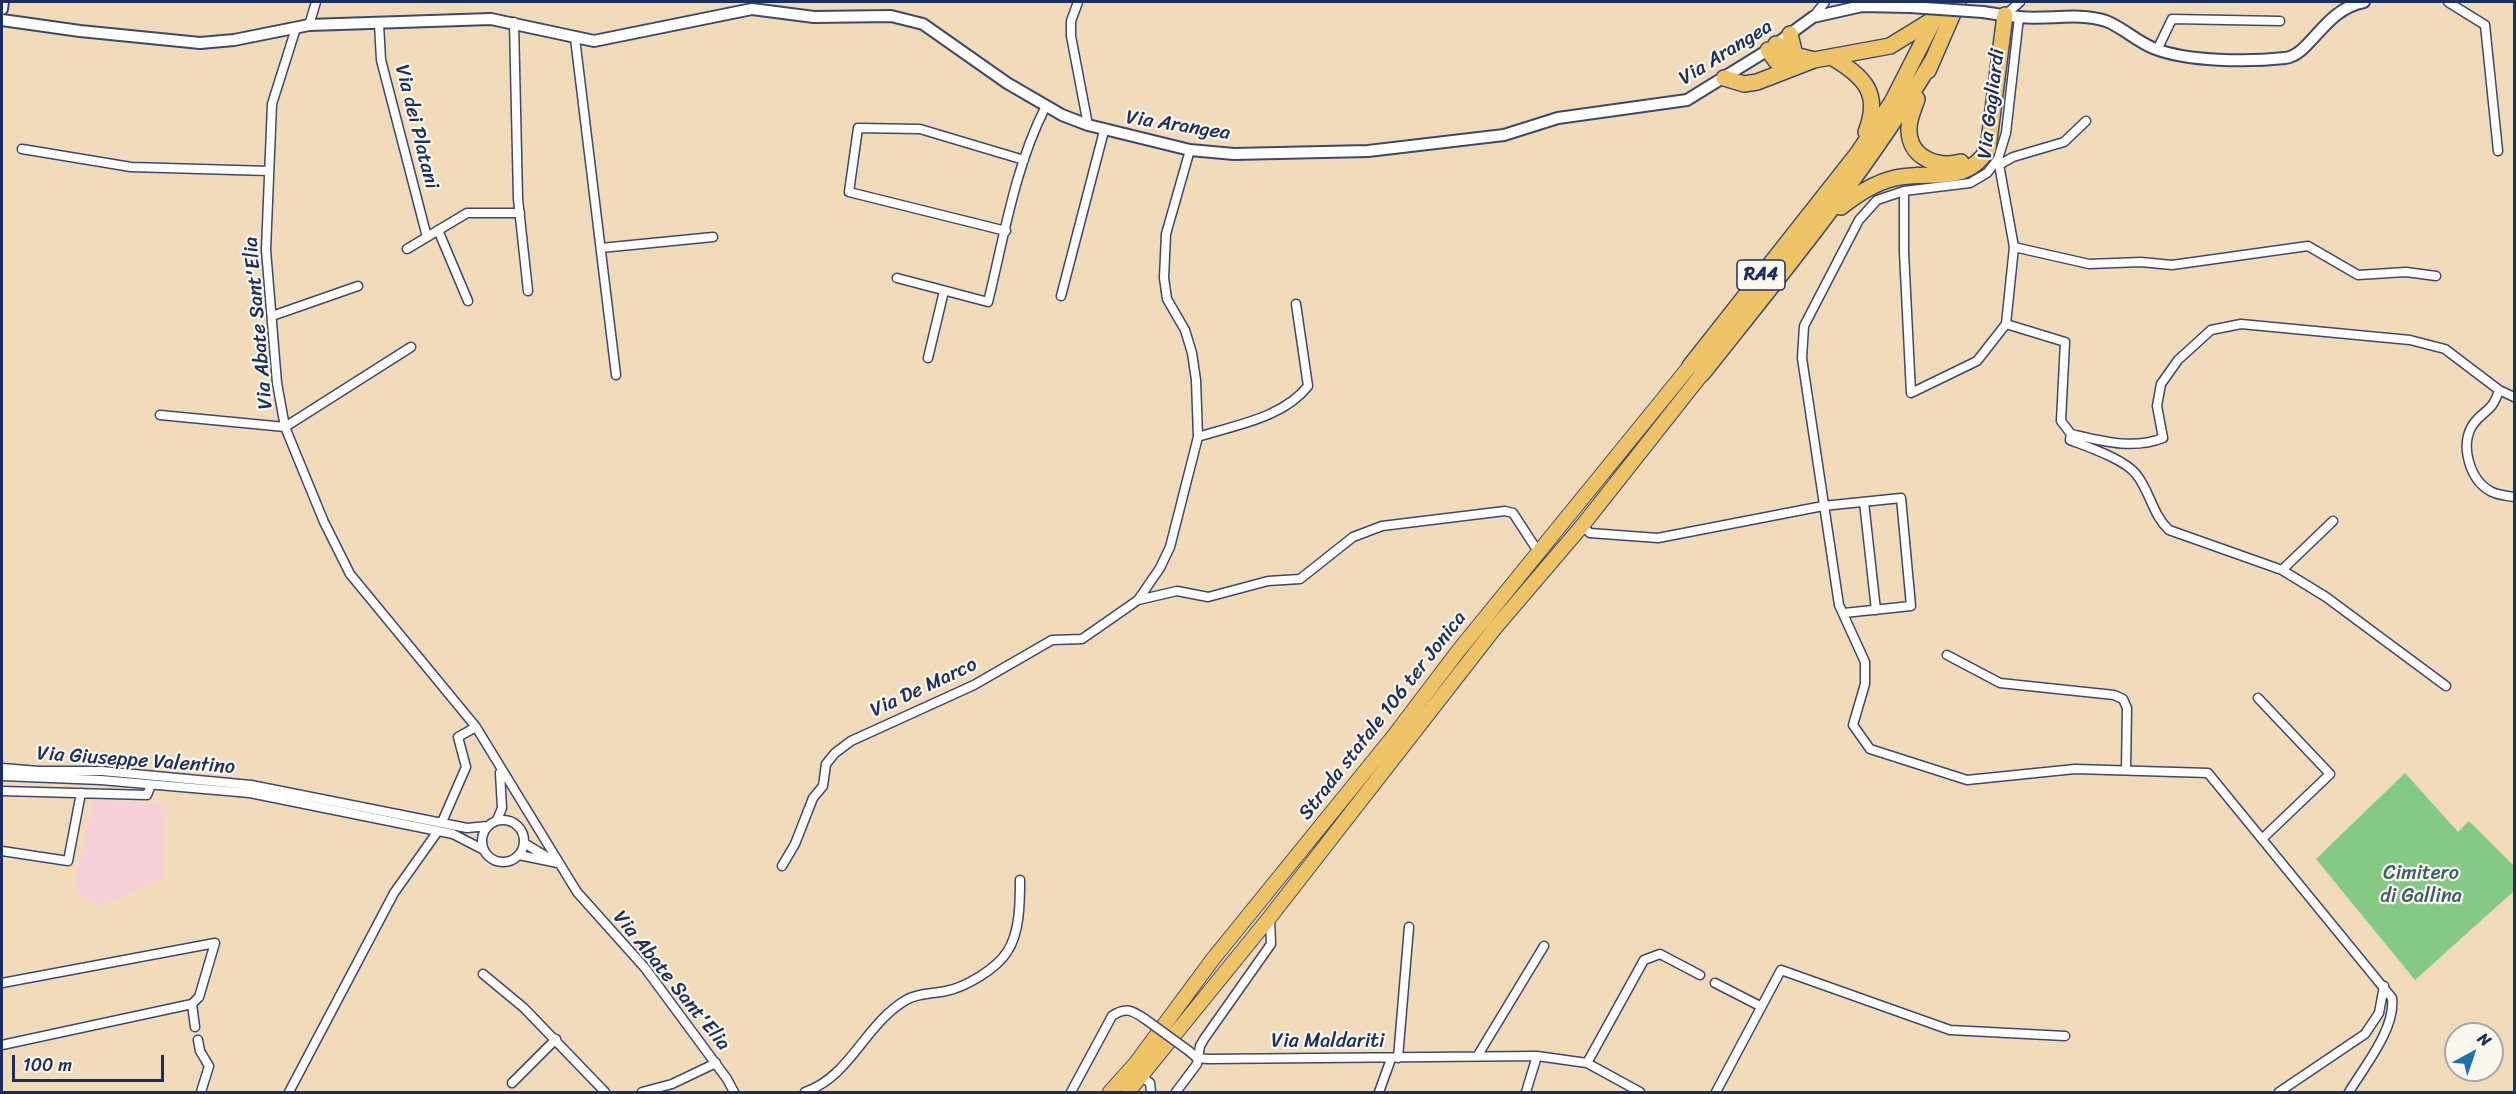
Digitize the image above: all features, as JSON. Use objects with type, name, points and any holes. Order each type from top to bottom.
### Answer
[{"type":"highway","name":"RA4","points":[[1696,370],[1858,153],[1892,102],[1943,2]]},
{"type":"highway","name":"RA4","points":[[1696,370],[1827,218],[1891,130],[1932,62],[1958,2]]},
{"type":"highway","points":[[1772,47],[1776,61],[1833,58],[1890,46],[1937,16]]},
{"type":"highway","points":[[1827,218],[1866,189],[1893,178],[1954,175],[1966,171],[1983,158],[1988,149],[2012,16]]},
{"type":"highway","points":[[1790,34],[1791,62]]},
{"type":"highway","points":[[1833,58],[1858,76],[1871,95],[1872,117],[1858,153]]},
{"type":"highway","points":[[1724,78],[1744,84],[1757,82],[1791,62]]},
{"type":"highway","points":[[1932,62],[1908,129],[1910,140],[1918,152],[1928,161],[1947,166],[1962,162],[1977,152],[1992,120]]},
{"type":"main road","name":"Strada statale 106 ter Jonica","points":[[1128,1092],[1270,917],[1495,628],[1582,526],[1696,370]]},
{"type":"main road","name":"Strada statale 106 ter Jonica","points":[[1110,1092],[1136,1063],[1213,959],[1393,737],[1459,650],[1696,370]]},
{"type":"street","points":[[2,9],[3,2]]},
{"type":"street","points":[[309,25],[316,2]]},
{"type":"street","points":[[1078,2],[1071,21],[1071,36],[1088,125]]},
{"type":"street","points":[[1813,17],[1825,2]]},
{"type":"street","points":[[2012,16],[2020,2]]},
{"type":"street","name":"Via Arangea","points":[[2,20],[111,35],[200,42],[234,40],[309,25],[491,19],[514,22],[594,41],[752,9],[814,17],[891,16],[923,24],[940,33],[1007,83],[1046,106],[1088,125],[1104,131],[1190,150],[1234,154],[1368,151],[1504,135],[1558,118],[1687,100],[1772,47],[1813,17],[1862,6],[1910,7],[2012,16],[2087,17],[2107,22],[2138,42],[2157,50],[2227,59],[2288,58],[2303,49],[2325,22],[2341,9],[2364,2]]},
{"type":"street","points":[[2448,2],[2486,26],[2498,151]]},
{"type":"street","name":"Via Gagliardi","points":[[2006,324],[2014,246],[1999,162],[2006,133],[2012,16]]},
{"type":"street","points":[[2157,50],[2172,19],[2280,21]]},
{"type":"street","points":[[514,22],[520,213],[528,291]]},
{"type":"street","name":"Via dei Platani","points":[[379,24],[381,60],[427,237]]},
{"type":"street","name":"Via Abate Sant'Elia","points":[[296,28],[276,82],[272,104],[266,250],[277,382],[285,427],[324,522],[350,574],[476,727],[577,892],[645,968],[716,1063],[734,1092]]},
{"type":"street","points":[[575,38],[616,375]]},
{"type":"street","points":[[897,278],[988,302],[1031,136],[1046,106]]},
{"type":"street","points":[[2086,121],[2064,142],[1999,162],[1987,173],[1970,183],[1904,191],[1877,200],[1859,220],[1804,326],[1802,358],[1839,605],[1865,662],[1865,684],[1853,725],[1870,749],[1967,780],[2075,769],[2208,773],[2264,838],[2392,998],[2394,1012],[2381,1040],[2349,1092]]},
{"type":"street","points":[[1005,231],[849,192],[858,128],[920,129],[1024,160]]},
{"type":"street","points":[[1061,296],[1104,131]]},
{"type":"street","points":[[22,149],[131,166],[269,171]]},
{"type":"street","points":[[1138,600],[1160,568],[1170,547],[1198,437],[1197,380],[1192,353],[1185,330],[1167,299],[1164,278],[1166,234],[1190,150]]},
{"type":"street","points":[[1904,191],[1904,252],[1911,393],[1977,361],[2006,324],[2065,342],[2061,422],[2071,435],[2070,440],[2106,455],[2136,473],[2160,522],[2169,530],[2282,570],[2326,597],[2446,686]]},
{"type":"street","points":[[407,249],[467,213],[520,213]]},
{"type":"street","points":[[438,230],[468,301]]},
{"type":"street","points":[[601,248],[713,237]]},
{"type":"street","points":[[2014,246],[2089,264],[2141,262],[2172,265],[2308,246],[2358,275],[2406,273],[2436,276]]},
{"type":"street","points":[[272,316],[358,286]]},
{"type":"street","points":[[928,358],[944,291]]},
{"type":"street","points":[[1198,437],[1275,412],[1300,396],[1308,386],[1296,304]]},
{"type":"street","points":[[2071,435],[2118,444],[2147,445],[2163,438],[2157,406],[2161,384],[2178,360],[2211,330],[2241,324],[2410,340],[2445,349],[2499,390],[2514,398]]},
{"type":"street","points":[[160,415],[285,427],[411,347]]},
{"type":"street","points":[[2499,390],[2494,406],[2472,426],[2466,444],[2470,469],[2490,492],[2514,497]]},
{"type":"street","points":[[1582,526],[1590,533],[1658,538],[1823,506],[1901,498],[1911,606],[1844,613]]},
{"type":"street","points":[[1864,502],[1876,610]]},
{"type":"street","points":[[1138,600],[1177,591],[1208,597],[1268,581],[1300,579],[1353,537],[1382,526],[1505,511],[1513,513],[1539,553]]},
{"type":"street","points":[[2282,570],[2333,521]]},
{"type":"street","name":"Via De Marco","points":[[782,866],[795,844],[813,798],[823,786],[826,764],[835,753],[851,741],[974,685],[1052,640],[1082,639],[1138,600]]},
{"type":"street","points":[[1947,655],[2000,683],[2114,695],[2123,699],[2127,708],[2126,770]]},
{"type":"street","points":[[2258,698],[2330,774],[2264,838]]},
{"type":"street","points":[[289,1092],[394,893],[440,827],[466,767],[458,737],[476,727]]},
{"type":"street","name":"Via Giuseppe Valentino","points":[[2,768],[39,771],[102,771],[267,791],[440,827],[488,826]]},
{"type":"street","name":"Via Abate Sant'Elia","points":[[500,769],[502,808],[509,821]]},
{"type":"street","name":"Via Giuseppe Valentino","points":[[2,776],[267,791]]},
{"type":"street","points":[[2,791],[147,795],[151,785]]},
{"type":"street","points":[[2,852],[68,861],[81,793]]},
{"type":"street","name":"Via Abate Sant'Elia","points":[[497,820],[502,808]]},
{"type":"street","points":[[519,855],[524,843],[521,829],[509,821],[497,820],[488,826],[483,833],[484,850],[489,856],[504,862],[519,855],[558,863]]},
{"type":"street","name":"Via Giuseppe Valentino","points":[[440,827],[484,850]]},
{"type":"street","name":"Via Abate Sant'Elia","points":[[524,843],[558,863]]},
{"type":"street","points":[[805,1092],[829,1082],[885,1016],[907,999],[928,993],[948,991],[975,979],[1007,952],[1020,908],[1020,880]]},
{"type":"street","points":[[1176,1092],[1191,1075],[1197,1064],[1204,1039],[1271,944],[1270,917]]},
{"type":"street","points":[[1379,1092],[1395,1059],[1409,927]]},
{"type":"street","points":[[2,983],[215,943],[199,997],[192,1004],[65,1034],[2,1045]]},
{"type":"street","points":[[1478,1055],[1544,946]]},
{"type":"street","points":[[1587,1063],[1644,960],[1660,954],[1700,975]]},
{"type":"street","points":[[1716,1092],[1780,970],[1950,1030],[2065,1036]]},
{"type":"street","points":[[483,974],[556,1039],[605,1092]]},
{"type":"street","points":[[1715,983],[1760,1006]]},
{"type":"street","points":[[2279,1092],[2365,1034],[2379,1013],[2384,986]]},
{"type":"street","points":[[192,1004],[195,1027]]},
{"type":"street","points":[[1071,1092],[1112,1016],[1118,1012],[1132,1010],[1197,1058]]},
{"type":"street","points":[[512,1083],[556,1039]]},
{"type":"street","points":[[198,1040],[200,1051],[209,1066],[201,1092]]},
{"type":"street","name":"Via Maldariti","points":[[1197,1058],[1395,1059],[1478,1055],[1537,1056],[1587,1063],[1640,1092]]},
{"type":"street","points":[[1526,1092],[1537,1056]]},
{"type":"street","points":[[642,1092],[672,1084],[716,1063]]},
{"type":"street","points":[[1142,1077],[1150,1083],[1150,1092]]},
{"type":"shaded area","points":[[94,800],[166,804],[163,879],[98,907],[80,896],[75,880]]},
{"type":"green space","name":"Cimitero di Gallina","points":[[2405,773],[2458,832],[2469,821],[2514,866],[2514,891],[2415,980],[2316,859]]}]
